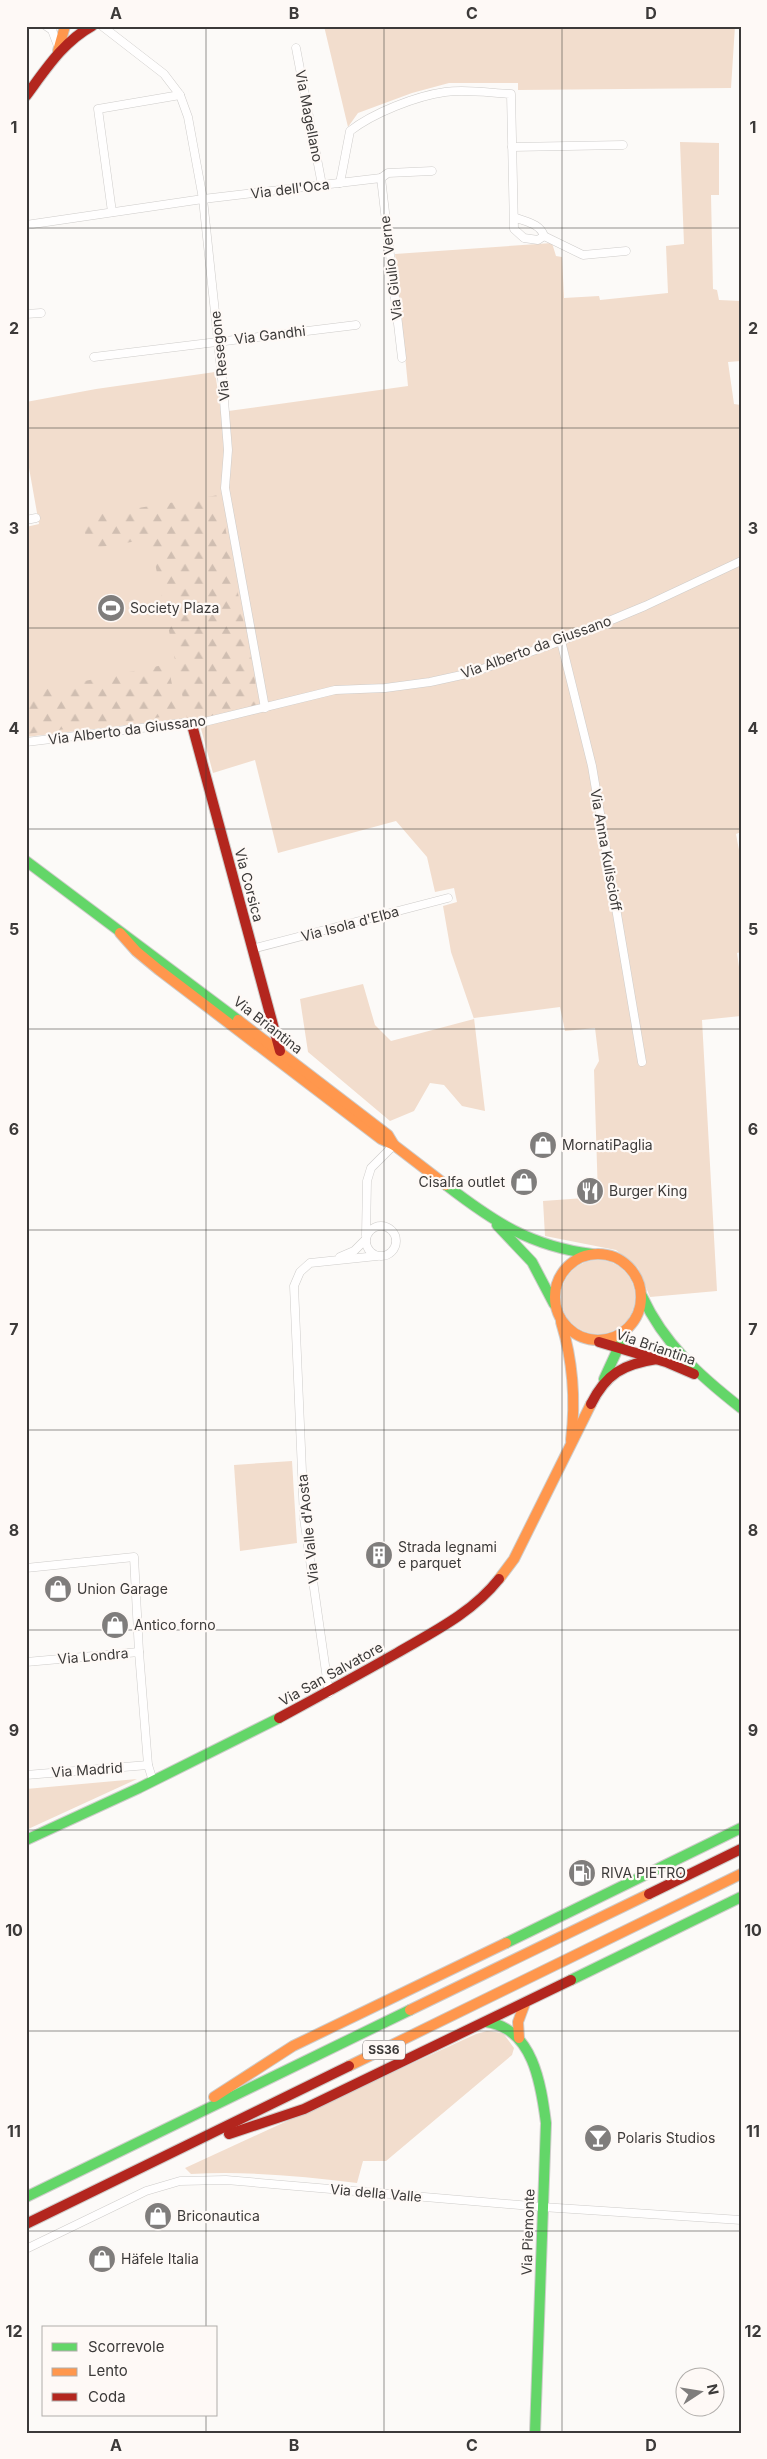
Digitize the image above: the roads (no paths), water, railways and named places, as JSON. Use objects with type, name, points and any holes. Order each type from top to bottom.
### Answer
[{"type":"main road","points":[[58,51],[65,26]]},
{"type":"main road","points":[[70,26],[87,29]]},
{"type":"main road","points":[[26,96],[58,51],[87,29]]},
{"type":"main road","name":"Via Corsica","points":[[192,725],[280,1051]]},
{"type":"main road","name":"Via Briantina","points":[[26,861],[280,1051],[388,1135],[394,1145]]},
{"type":"main road","name":"Via Briantina","points":[[120,933],[136,951],[159,970],[381,1139],[394,1145],[487,1214],[521,1235],[542,1244],[562,1250],[592,1254]]},
{"type":"main road","name":"Via Briantina","points":[[487,1214],[532,1262],[558,1313]]},
{"type":"main road","points":[[592,1254],[603,1255],[623,1262],[633,1272],[641,1293],[638,1314],[626,1330],[608,1340],[593,1340],[578,1336],[565,1326],[558,1313],[555,1292],[560,1277],[566,1268],[578,1259],[592,1254]]},
{"type":"main road","name":"Via Briantina","points":[[641,1293],[649,1313],[660,1332],[699,1376]]},
{"type":"main road","name":"Via San Salvatore","points":[[558,1313],[569,1345],[575,1391],[575,1413],[570,1445]]},
{"type":"main road","name":"Via San Salvatore","points":[[26,1840],[181,1769],[329,1693],[467,1611],[486,1594],[514,1559],[619,1348],[626,1330]]},
{"type":"main road","name":"Via Briantina","points":[[593,1340],[657,1359],[699,1376]]},
{"type":"main road","name":"Via San Salvatore","points":[[600,1386],[624,1367],[657,1359]]},
{"type":"main road","points":[[699,1376],[741,1408]]},
{"type":"main road","points":[[158,2132],[293,2046],[741,1828]]},
{"type":"main road","name":"SS36","points":[[26,2197],[741,1849]]},
{"type":"main road","name":"SS36","points":[[26,2224],[741,1874]]},
{"type":"main road","points":[[176,2152],[304,2109],[741,1897]]},
{"type":"main road","points":[[518,2038],[518,2022],[525,2003]]},
{"type":"main road","points":[[486,2022],[503,2025],[518,2038]]},
{"type":"main road","name":"Via Piemonte","points":[[518,2038],[542,2087],[546,2124],[535,2433]]},
{"type":"street","points":[[46,26],[52,30],[58,51]]},
{"type":"street","name":"Via Resegone","points":[[102,26],[156,66],[180,95],[188,117],[203,199],[218,342],[228,450],[225,488],[265,708]]},
{"type":"street","name":"Via Resegone","points":[[87,29],[114,36]]},
{"type":"street","name":"Via Magellano","points":[[296,48],[322,185]]},
{"type":"street","name":"Via dell'Oca","points":[[26,225],[203,199],[340,183],[350,132],[360,124],[414,100],[446,92],[511,94],[514,229],[524,238],[538,240],[544,236]]},
{"type":"street","points":[[112,212],[98,109],[180,95]]},
{"type":"street","points":[[512,147],[623,145]]},
{"type":"street","points":[[340,183],[381,178],[388,173],[432,170]]},
{"type":"street","name":"Via Giulio Verne","points":[[381,178],[402,358]]},
{"type":"street","name":"Via dell'Oca","points":[[514,217],[534,224],[542,231],[544,236],[583,255],[626,251]]},
{"type":"street","points":[[26,314],[41,312]]},
{"type":"street","name":"Via Gandhi","points":[[94,357],[356,325]]},
{"type":"street","points":[[26,520],[36,518]]},
{"type":"street","name":"Via Alberto da Giussano","points":[[26,742],[183,723],[192,725],[335,690],[385,688],[430,682],[471,673],[561,641],[645,606],[741,561]]},
{"type":"street","name":"Via Anna Kuliscioff","points":[[561,641],[592,766],[642,1062]]},
{"type":"street","name":"Via Isola d'Elba","points":[[252,950],[448,898]]},
{"type":"street","points":[[377,1256],[368,1250],[366,1238],[367,1181],[371,1168],[394,1145]]},
{"type":"street","points":[[336,1258],[388,1255],[396,1243],[392,1230],[383,1226],[372,1214],[368,1203]]},
{"type":"street","points":[[336,1258],[354,1251],[373,1227],[383,1226]]},
{"type":"street","name":"Via Valle d'Aosta","points":[[329,1693],[304,1518],[294,1286],[300,1272],[310,1263],[336,1258]]},
{"type":"street","points":[[26,1568],[134,1557],[139,1652]]},
{"type":"street","name":"Via Londra","points":[[26,1662],[139,1652],[148,1766],[153,1781]]},
{"type":"street","name":"Via Madrid","points":[[26,1775],[148,1766]]},
{"type":"street","name":"Via della Valle","points":[[26,2249],[146,2191],[180,2181],[226,2180],[542,2207],[741,2220]]},
{"type":"place","name":"Society Plaza","points":[[111,608]]},
{"type":"place","name":"MornatiPaglia","points":[[543,1145]]},
{"type":"place","name":"Cisalfa outlet","points":[[524,1182]]},
{"type":"place","name":"Burger King","points":[[590,1191]]},
{"type":"place","name":"Strada legnami e parquet","points":[[379,1555]]},
{"type":"place","name":"Union Garage","points":[[58,1589]]},
{"type":"place","name":"Antico forno","points":[[115,1625]]},
{"type":"place","name":"RIVA PIETRO","points":[[582,1873]]},
{"type":"place","name":"Polaris Studios","points":[[598,2138]]},
{"type":"place","name":"Briconautica","points":[[158,2216]]},
{"type":"place","name":"Häfele Italia","points":[[102,2259]]}]
